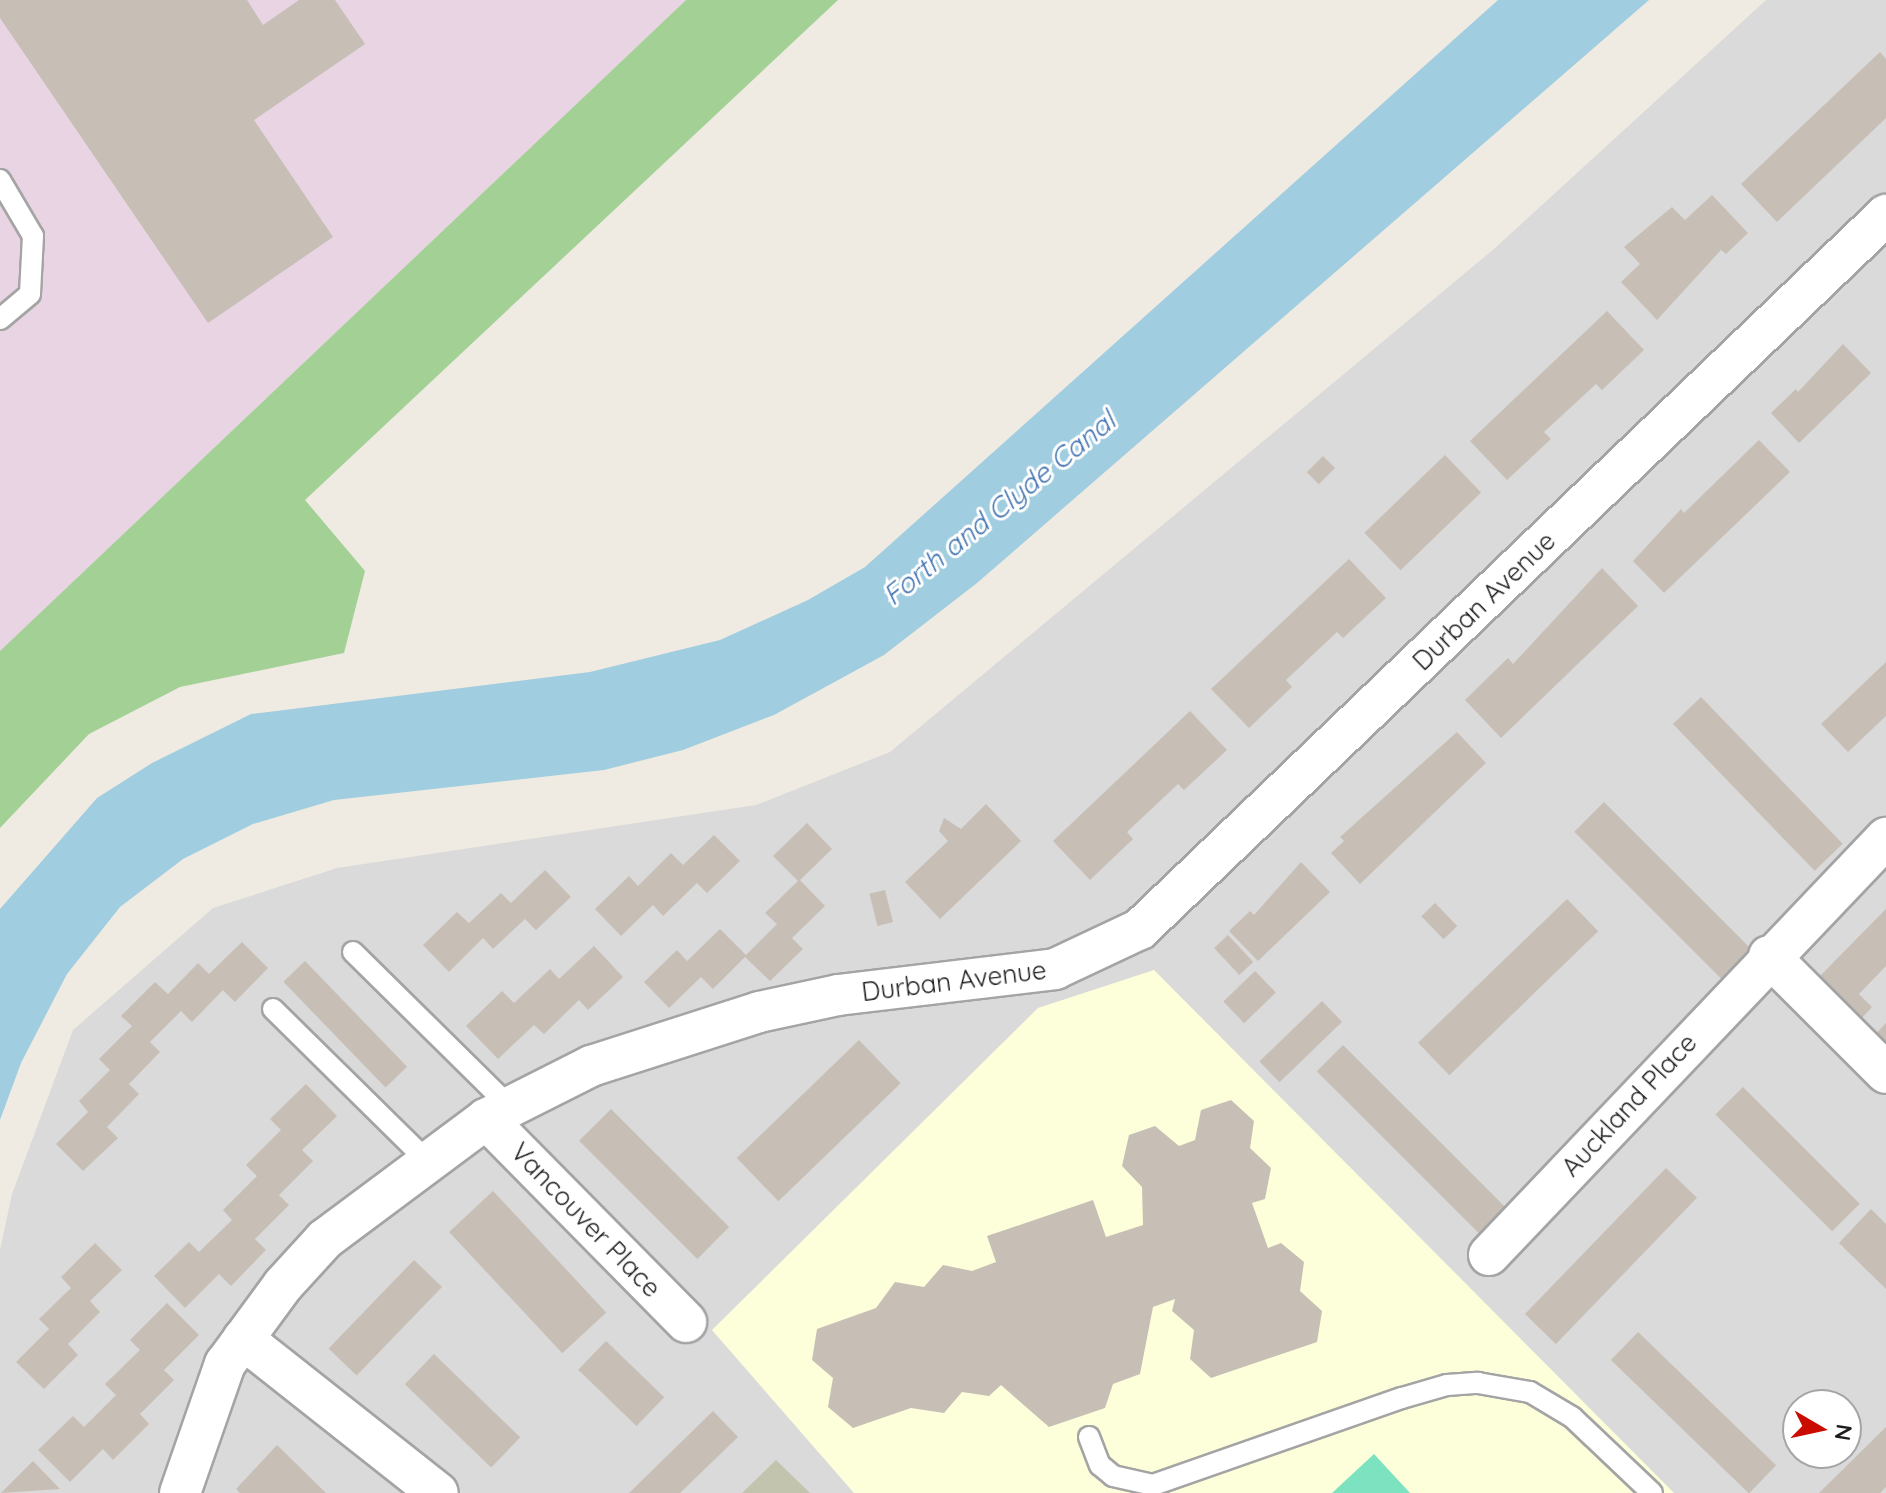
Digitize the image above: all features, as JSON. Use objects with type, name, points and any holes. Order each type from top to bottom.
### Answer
[{"type":"street","name":"Durban Avenue","points":[[180,1493],[225,1364],[325,1239],[426,1160],[498,1112],[591,1066],[759,1012],[838,995],[1055,969],[1140,929],[1886,215]]},
{"type":"street","name":"Auckland Place","points":[[1489,1255],[1769,956],[1886,838]]},
{"type":"street","points":[[1769,956],[1886,1073]]},
{"type":"street","name":"Vancouver Place","points":[[498,1112],[686,1322]]},
{"type":"street","points":[[243,1339],[438,1493]]},
{"type":"lane","points":[[0,180],[33,236],[30,294],[0,319]]},
{"type":"lane","points":[[353,952],[498,1112]]},
{"type":"lane","points":[[273,1009],[426,1160]]},
{"type":"lane","points":[[1089,1437],[1100,1465],[1113,1476],[1153,1485],[1402,1398],[1447,1385],[1478,1383],[1530,1392],[1572,1417],[1652,1493]]},
{"type":"shaded area","points":[[0,0],[686,0],[0,651]]},
{"type":"shaded area","points":[[1766,0],[1886,0],[1886,1493],[0,1493],[0,1250],[12,1194],[73,1030],[213,908],[337,868],[756,805],[890,752],[1495,248]]},
{"type":"shaded area","points":[[1154,970],[1674,1493],[854,1493],[712,1330],[1038,1008]]},
{"type":"shaded area","points":[[776,1460],[810,1493],[742,1493]]},
{"type":"green space","points":[[686,0],[838,0],[305,500],[365,571],[344,653],[180,687],[89,734],[0,828],[0,651]]},
{"type":"green space","points":[[1374,1454],[1410,1493],[1332,1493]]},
{"type":"water","name":"Forth and Clyde Canal","points":[[1498,0],[1649,0],[977,583],[884,655],[774,715],[683,750],[604,770],[334,800],[253,824],[183,859],[120,907],[67,974],[21,1063],[0,1120],[0,909],[97,798],[152,763],[251,714],[590,672],[720,640],[808,600],[865,567]]},
{"type":"building","points":[[0,0],[247,0],[263,25],[299,0],[335,0],[365,44],[254,120],[333,237],[208,323],[0,18]]},
{"type":"building","points":[[1880,52],[1886,59],[1886,118],[1777,222],[1741,184]]},
{"type":"building","points":[[1712,195],[1748,233],[1726,254],[1721,250],[1657,320],[1621,282],[1640,264],[1624,247],[1672,207],[1685,220]]},
{"type":"building","points":[[1607,311],[1644,350],[1602,390],[1596,384],[1544,432],[1551,439],[1507,480],[1470,441]]},
{"type":"building","points":[[1843,344],[1871,373],[1799,443],[1771,413],[1796,389],[1798,392]]},
{"type":"building","points":[[1759,440],[1790,472],[1664,593],[1633,561],[1681,509],[1684,513]]},
{"type":"building","points":[[1445,455],[1481,492],[1401,570],[1364,533]]},
{"type":"building","points":[[1323,456],[1335,468],[1319,484],[1307,472]]},
{"type":"building","points":[[1349,559],[1386,598],[1343,638],[1337,632],[1286,680],[1292,687],[1249,728],[1211,689]]},
{"type":"building","points":[[1602,568],[1638,606],[1501,738],[1465,700],[1508,658],[1513,664]]},
{"type":"building","points":[[1886,662],[1886,716],[1848,752],[1821,724]]},
{"type":"building","points":[[1701,697],[1843,844],[1815,871],[1673,724]]},
{"type":"building","points":[[1190,711],[1227,750],[1184,790],[1178,784],[1127,832],[1133,839],[1090,880],[1053,841]]},
{"type":"building","points":[[1457,732],[1486,763],[1360,884],[1331,853],[1344,841],[1340,837]]},
{"type":"building","points":[[1604,802],[1751,949],[1721,979],[1574,832]]},
{"type":"building","points":[[986,804],[1021,841],[940,919],[905,882],[948,841],[939,831],[944,818],[961,829]]},
{"type":"building","points":[[807,823],[832,849],[800,880],[825,906],[792,938],[803,949],[770,981],[745,957],[713,989],[701,977],[669,1008],[644,982],[677,950],[687,961],[720,929],[746,955],[777,924],[765,913],[798,881],[773,856]]},
{"type":"building","points":[[714,835],[740,861],[707,893],[697,883],[663,916],[653,905],[621,936],[595,909],[629,876],[638,886],[671,853],[683,865]]},
{"type":"building","points":[[1301,862],[1330,892],[1258,961],[1229,931],[1250,911],[1254,915]]},
{"type":"building","points":[[545,870],[571,897],[536,930],[525,919],[493,949],[483,938],[449,972],[423,945],[457,912],[469,923],[501,893],[511,903]]},
{"type":"building","points":[[885,890],[893,922],[877,926],[869,894]]},
{"type":"building","points":[[1567,899],[1598,931],[1449,1075],[1418,1043]]},
{"type":"building","points":[[1435,903],[1457,926],[1444,939],[1421,916]]},
{"type":"building","points":[[1886,909],[1886,966],[1859,994],[1872,1007],[1860,1020],[1814,982]]},
{"type":"building","points":[[1228,935],[1253,962],[1239,975],[1214,948]]},
{"type":"building","points":[[242,942],[268,968],[235,1002],[223,990],[192,1022],[181,1011],[150,1042],[160,1052],[129,1084],[139,1094],[107,1127],[118,1138],[83,1171],[56,1144],[88,1112],[79,1101],[110,1070],[99,1059],[132,1026],[121,1016],[155,982],[168,994],[198,963],[209,974]]},
{"type":"building","points":[[594,946],[623,977],[588,1010],[579,1000],[544,1034],[534,1025],[498,1059],[466,1026],[502,991],[514,1003],[550,969],[559,979]]},
{"type":"building","points":[[305,961],[407,1067],[386,1088],[283,982]]},
{"type":"building","points":[[1255,971],[1276,993],[1244,1023],[1223,1002]]},
{"type":"building","points":[[1322,1001],[1342,1022],[1280,1082],[1259,1061]]},
{"type":"building","points":[[1886,1023],[1886,1054],[1871,1039]]},
{"type":"building","points":[[859,1040],[901,1083],[778,1201],[737,1158]]},
{"type":"building","points":[[1343,1045],[1506,1208],[1480,1235],[1317,1071]]},
{"type":"building","points":[[306,1084],[337,1116],[302,1150],[313,1161],[279,1195],[289,1205],[255,1239],[266,1250],[231,1286],[219,1274],[185,1308],[154,1276],[189,1242],[199,1252],[232,1220],[223,1210],[257,1176],[246,1165],[281,1130],[270,1119]]},
{"type":"building","points":[[1743,1087],[1860,1204],[1832,1231],[1715,1115]]},
{"type":"building","points":[[1231,1100],[1254,1121],[1250,1148],[1271,1168],[1265,1199],[1252,1203],[1268,1248],[1281,1243],[1304,1262],[1300,1291],[1322,1311],[1317,1342],[1211,1378],[1190,1359],[1194,1330],[1172,1311],[1175,1299],[1153,1307],[1140,1374],[1113,1384],[1105,1408],[1049,1427],[1001,1385],[989,1396],[962,1392],[944,1413],[911,1408],[853,1428],[828,1407],[833,1378],[812,1360],[817,1329],[876,1308],[895,1282],[924,1287],[943,1265],[972,1271],[996,1262],[987,1236],[1093,1200],[1106,1237],[1143,1225],[1142,1187],[1122,1166],[1129,1135],[1155,1126],[1179,1146],[1195,1140],[1201,1110]]},
{"type":"building","points":[[611,1109],[729,1227],[697,1259],[579,1141]]},
{"type":"building","points":[[1666,1168],[1697,1198],[1556,1344],[1525,1314]]},
{"type":"building","points":[[493,1191],[606,1312],[562,1353],[449,1232]]},
{"type":"building","points":[[1871,1209],[1886,1224],[1886,1289],[1839,1243]]},
{"type":"building","points":[[95,1243],[122,1270],[90,1301],[100,1312],[68,1344],[78,1355],[44,1389],[16,1362],[49,1329],[39,1319],[71,1288],[61,1277]]},
{"type":"building","points":[[414,1260],[442,1287],[357,1376],[329,1348]]},
{"type":"building","points":[[167,1303],[199,1335],[164,1370],[174,1380],[140,1414],[149,1424],[113,1460],[103,1449],[70,1482],[38,1450],[73,1416],[84,1427],[116,1395],[105,1384],[140,1350],[130,1340]]},
{"type":"building","points":[[1638,1332],[1776,1465],[1749,1493],[1611,1360]]},
{"type":"building","points":[[606,1341],[664,1397],[636,1426],[578,1370]]},
{"type":"building","points":[[434,1354],[520,1437],[491,1468],[405,1384]]},
{"type":"building","points":[[713,1411],[738,1437],[680,1493],[629,1493]]},
{"type":"building","points":[[1886,1427],[1886,1487],[1880,1493],[1819,1493],[1843,1469],[1862,1469],[1862,1451]]},
{"type":"building","points":[[277,1445],[326,1493],[240,1493],[236,1489]]},
{"type":"building","points":[[33,1461],[60,1489],[1,1493]]}]
